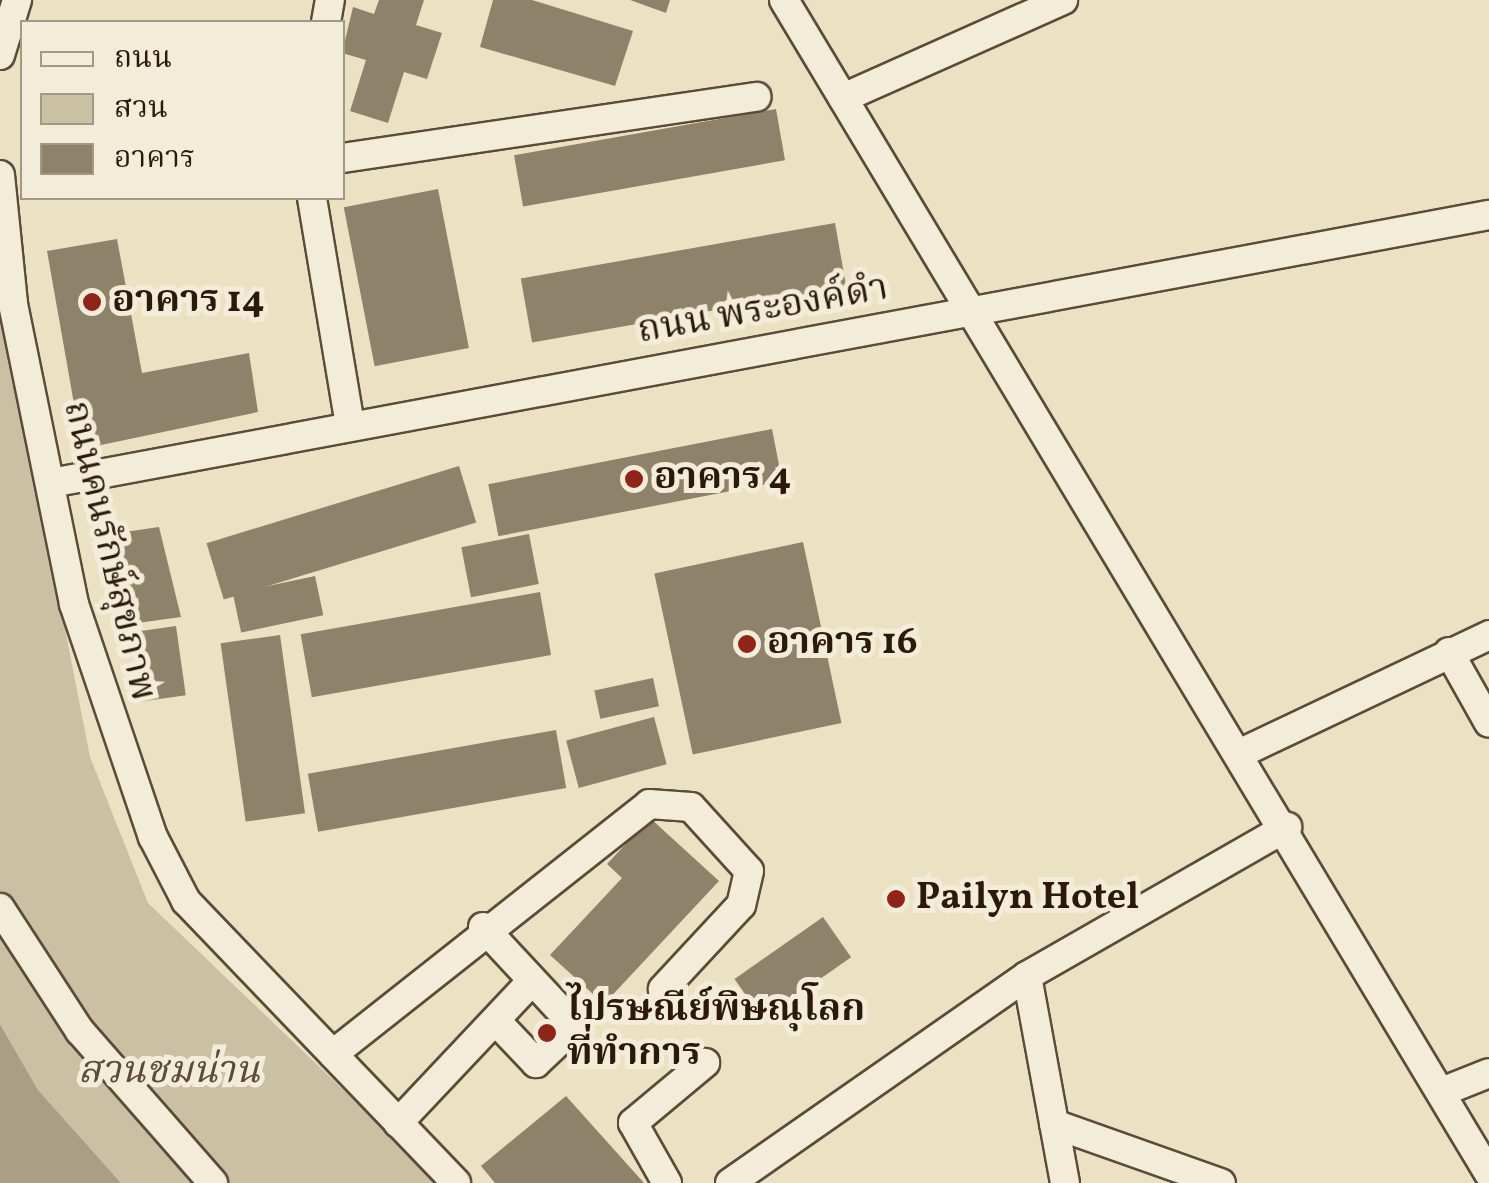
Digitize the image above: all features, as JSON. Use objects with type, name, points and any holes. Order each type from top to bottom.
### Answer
[{"type":"street","points":[[0,56],[17,0]]},
{"type":"street","points":[[784,0],[1286,827],[1444,1091],[1489,1174]]},
{"type":"street","points":[[843,98],[1063,0]]},
{"type":"street","points":[[345,158],[756,97]]},
{"type":"street","name":"ถนนคนรักษ์สุขภาพ","points":[[0,174],[12,304],[74,604],[153,837],[186,901],[456,1183]]},
{"type":"street","points":[[312,200],[350,424]]},
{"type":"street","name":"ถนน พระองค์ดำ","points":[[52,483],[350,424],[1489,215]]},
{"type":"street","points":[[1241,753],[1489,635]]},
{"type":"street","points":[[1449,652],[1489,723]]},
{"type":"street","points":[[332,1054],[635,808],[690,808],[749,870],[742,904],[663,989]]},
{"type":"street","points":[[732,1183],[1026,976],[1286,827]]},
{"type":"street","points":[[0,908],[80,1031],[213,1183]]},
{"type":"street","points":[[483,928],[575,1026],[536,1063],[496,1022]]},
{"type":"street","points":[[1026,976],[1065,1183]]},
{"type":"street","points":[[398,1123],[531,982]]},
{"type":"street","points":[[667,1183],[633,1123],[705,1063]]},
{"type":"street","points":[[1444,1091],[1489,1073]]},
{"type":"street","points":[[1054,1124],[1221,1183]]},
{"type":"green space","name":"สวนชมน่าน","points":[[0,242],[15,372],[90,757],[148,903],[441,1183],[121,1183],[38,1090],[0,1024]]},
{"type":"shaded area","points":[[0,1024],[38,1090],[121,1183],[0,1183]]},
{"type":"building","points":[[379,0],[424,0],[416,25],[442,33],[427,79],[404,72],[388,123],[350,111],[366,60],[345,54],[353,7],[374,14]]},
{"type":"building","points":[[493,0],[532,0],[633,31],[615,86],[480,47]]},
{"type":"building","points":[[630,0],[670,0],[666,13]]},
{"type":"building","points":[[776,109],[785,160],[523,206],[514,155]]},
{"type":"building","points":[[438,189],[469,348],[375,366],[344,207]]},
{"type":"building","points":[[835,223],[846,287],[532,342],[521,278]]},
{"type":"building","name":"อาคาร 14","points":[[117,239],[142,373],[249,353],[258,412],[82,449],[47,251]]},
{"type":"building","name":"อาคาร 4","points":[[772,429],[782,481],[498,536],[488,484]]},
{"type":"building","points":[[459,466],[476,522],[224,600],[207,543]]},
{"type":"building","points":[[159,527],[181,617],[130,624],[121,588],[108,591],[111,534]]},
{"type":"building","points":[[529,534],[539,584],[471,597],[461,547]]},
{"type":"building","name":"อาคาร 16","points":[[803,542],[841,723],[693,755],[654,574]]},
{"type":"building","points":[[315,576],[323,615],[241,633],[233,593]]},
{"type":"building","points":[[540,592],[551,655],[312,697],[301,634]]},
{"type":"building","points":[[176,626],[186,695],[140,702],[130,632]]},
{"type":"building","points":[[280,635],[305,813],[246,822],[221,643]]},
{"type":"building","points":[[653,678],[659,706],[600,719],[594,690]]},
{"type":"building","points":[[654,717],[667,764],[579,788],[566,741]]},
{"type":"building","points":[[556,730],[566,788],[318,832],[308,774]]},
{"type":"building","points":[[650,818],[719,881],[604,1004],[550,955],[622,878],[607,864]]},
{"type":"building","points":[[823,917],[851,957],[763,1019],[735,979]]},
{"type":"building","points":[[566,1096],[644,1183],[495,1183],[481,1166]]},
{"type":"place","name":"อาคาร 14","points":[[92,302]]},
{"type":"place","name":"อาคาร 4","points":[[634,479]]},
{"type":"place","name":"อาคาร 16","points":[[747,644]]},
{"type":"place","name":"Pailyn Hotel","points":[[896,899]]},
{"type":"place","name":"ไปรษณีย์พิษณุโลก ที่ทำการ","points":[[547,1033]]}]
